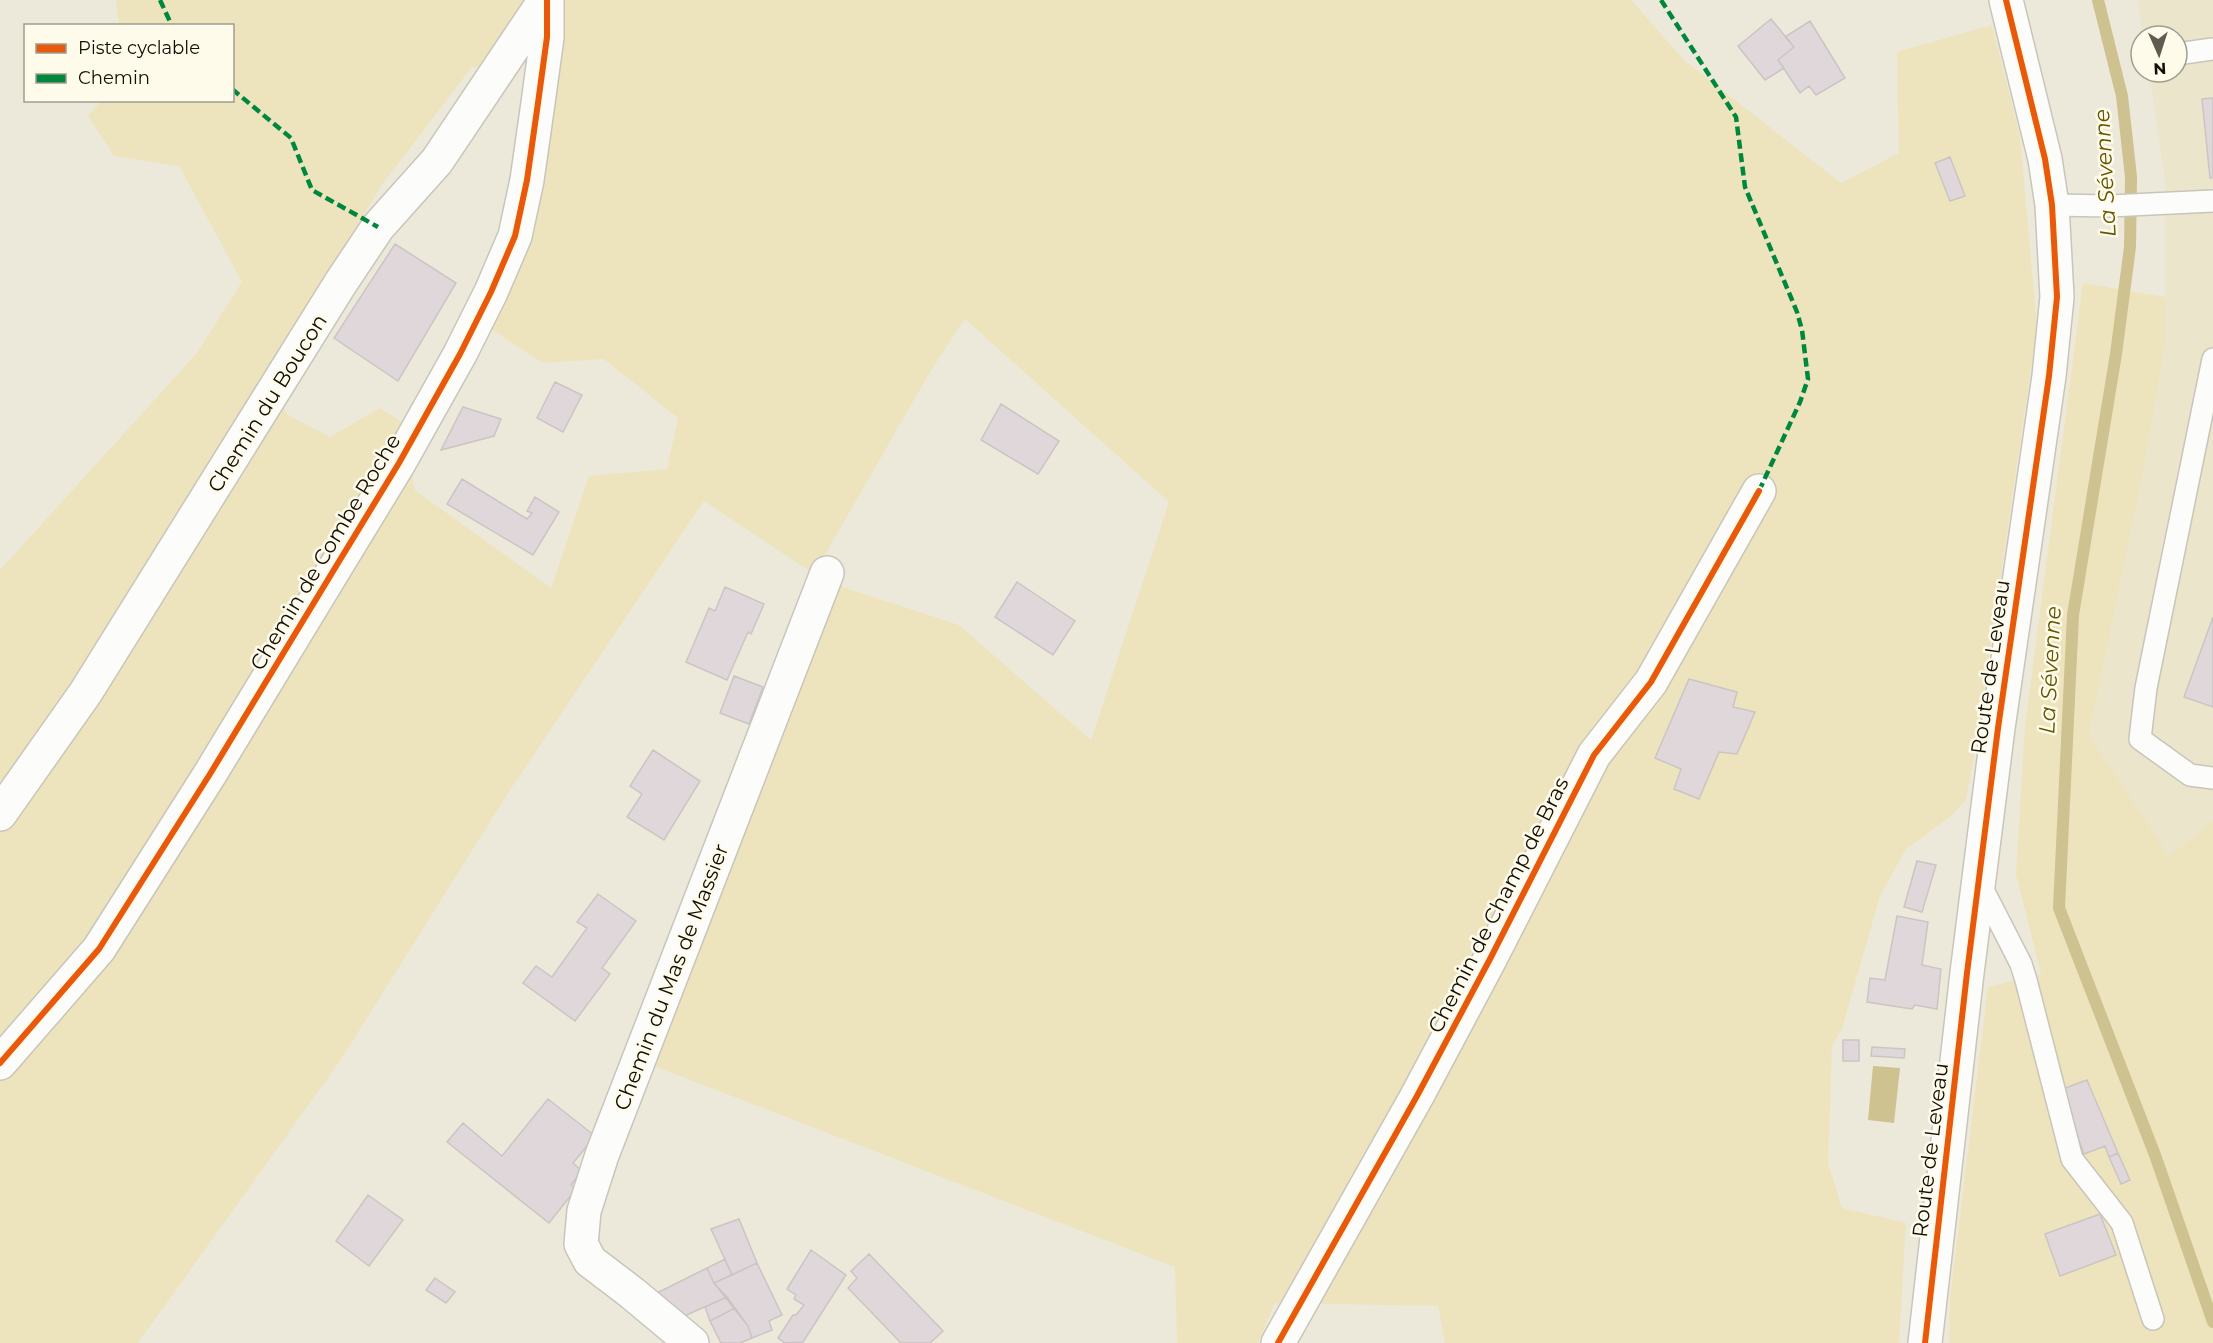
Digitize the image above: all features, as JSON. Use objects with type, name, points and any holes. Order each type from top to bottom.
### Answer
[{"type":"street","name":"Chemin du Boucon","points":[[0,814],[86,692],[340,284],[378,227],[437,161],[546,0]]},
{"type":"street","name":"Chemin de Combe Roche","points":[[0,1063],[99,949],[210,774],[370,511],[460,354],[491,292],[515,236],[527,180],[547,37],[546,0]]},
{"type":"street","name":"Route de Leveau","points":[[1925,1343],[1978,881],[2049,376],[2057,297],[2052,205],[2045,159],[2006,0]]},
{"type":"street","name":"Chemin de Champ de Bras","points":[[1278,1343],[1423,1085],[1594,755],[1651,682],[1759,491]]},
{"type":"street","name":"Chemin du Mas de Massier","points":[[692,1343],[590,1261],[581,1244],[584,1211],[602,1155],[827,573]]},
{"type":"lane","points":[[2189,52],[2213,49]]},
{"type":"lane","points":[[2052,205],[2110,206],[2213,201]]},
{"type":"lane","points":[[2213,359],[2146,688],[2140,738],[2190,775],[2213,778]]},
{"type":"lane","points":[[1978,881],[2021,964],[2072,1159],[2122,1223],[2153,1319]]},
{"type":"shaded area","points":[[116,0],[1631,0],[1684,60],[1841,183],[1899,153],[1897,52],[1992,25],[2020,136],[2037,327],[1976,746],[1966,800],[1950,817],[1906,849],[1880,896],[1842,1029],[1832,1046],[1828,1163],[1842,1208],[1906,1223],[1899,1343],[1445,1343],[1438,1306],[1275,1303],[1258,1343],[1177,1343],[1175,1267],[646,1063],[830,583],[959,625],[1091,740],[1169,502],[965,319],[930,372],[814,574],[704,501],[512,787],[340,1061],[138,1343],[0,1343],[0,570],[197,353],[242,282],[179,166],[114,156],[88,116],[100,102],[234,102],[234,24],[119,24]],"holes":[[[559,60],[490,328],[543,363],[604,359],[678,418],[667,469],[589,476],[551,588],[415,490],[402,422],[380,408],[330,437],[288,415],[266,380],[381,186],[472,67]]]},
{"type":"shaded area","points":[[2137,0],[2213,0],[2213,821],[2169,856],[2089,735],[2141,483],[2165,346],[2165,181],[2151,84],[2189,84],[2189,24],[2142,24]]},
{"type":"shaded area","points":[[2083,283],[2165,297],[2165,346],[2141,483],[2089,735],[2169,856],[2213,821],[2213,1343],[1949,1343],[1950,1298],[1988,987],[2041,974],[2016,874],[2025,726]]},
{"type":"shaded area","points":[[1873,1066],[1900,1068],[1894,1123],[1868,1120]]},
{"type":"building","points":[[1771,19],[1794,47],[1778,60],[1784,68],[1765,80],[1738,46]]},
{"type":"building","points":[[1810,21],[1845,78],[1816,95],[1809,86],[1800,93],[1778,60],[1794,47],[1785,37]]},
{"type":"building","points":[[2213,98],[2213,178],[2210,178],[2202,99]]},
{"type":"building","points":[[1950,157],[1965,196],[1950,201],[1935,163]]},
{"type":"building","points":[[395,244],[456,283],[398,381],[334,338]]},
{"type":"building","points":[[555,382],[582,395],[563,432],[537,418]]},
{"type":"building","points":[[1001,404],[1059,441],[1038,474],[981,440]]},
{"type":"building","points":[[463,407],[501,419],[494,436],[441,450]]},
{"type":"building","points":[[462,479],[527,519],[532,513],[527,511],[535,497],[559,512],[533,555],[447,504]]},
{"type":"building","points":[[1017,582],[1075,621],[1053,655],[995,617]]},
{"type":"building","points":[[725,587],[764,604],[751,634],[748,632],[727,680],[686,662],[709,608],[715,611]]},
{"type":"building","points":[[2213,617],[2213,707],[2184,697]]},
{"type":"building","points":[[734,676],[763,687],[749,724],[720,713]]},
{"type":"building","points":[[1689,679],[1737,692],[1733,707],[1755,712],[1737,754],[1719,752],[1699,799],[1674,789],[1681,769],[1655,758]]},
{"type":"building","points":[[653,750],[700,781],[664,840],[627,817],[642,794],[630,786]]},
{"type":"building","points":[[1917,861],[1936,865],[1922,912],[1904,907]]},
{"type":"building","points":[[598,894],[636,921],[602,968],[610,974],[575,1021],[523,983],[536,966],[552,977],[587,928],[577,922]]},
{"type":"building","points":[[1897,916],[1928,922],[1922,965],[1941,969],[1937,1009],[1915,1005],[1912,1009],[1867,1002],[1870,978],[1885,980]]},
{"type":"building","points":[[1843,1040],[1859,1040],[1859,1061],[1843,1061]]},
{"type":"building","points":[[1872,1047],[1905,1049],[1904,1058],[1871,1056]]},
{"type":"building","points":[[2087,1080],[2118,1153],[2109,1157],[2105,1146],[2084,1154],[2060,1090]]},
{"type":"building","points":[[548,1099],[595,1136],[573,1163],[582,1171],[571,1185],[576,1189],[549,1223],[447,1142],[463,1123],[502,1156]]},
{"type":"building","points":[[2118,1153],[2130,1180],[2121,1184],[2109,1157]]},
{"type":"building","points":[[368,1195],[403,1220],[369,1266],[336,1241]]},
{"type":"building","points":[[2100,1214],[2116,1255],[2060,1276],[2045,1234]]},
{"type":"building","points":[[739,1219],[757,1263],[732,1275],[711,1229]]},
{"type":"building","points":[[811,1250],[846,1275],[803,1342],[785,1343],[778,1338],[793,1315],[796,1315],[804,1305],[794,1299],[796,1295],[787,1289]]},
{"type":"building","points":[[869,1254],[943,1331],[930,1343],[901,1343],[848,1288],[857,1278],[851,1271]]},
{"type":"building","points":[[725,1259],[732,1275],[714,1283],[707,1268]]},
{"type":"building","points":[[757,1263],[782,1315],[769,1321],[772,1330],[752,1338],[748,1326],[714,1283]]},
{"type":"building","points":[[707,1268],[714,1283],[727,1297],[682,1317],[655,1294]]},
{"type":"building","points":[[435,1278],[455,1292],[446,1303],[426,1290]]},
{"type":"building","points":[[727,1297],[735,1308],[710,1321],[705,1307]]},
{"type":"building","points":[[735,1308],[748,1326],[752,1338],[740,1343],[721,1343],[710,1321]]},
{"type":"waterway","name":"La Sévenne","points":[[2098,0],[2122,96],[2131,177],[2130,247],[2116,354],[2073,615],[2059,908],[2155,1155],[2213,1322]]},
{"type":"marked path","points":[[160,0],[171,24]]},
{"type":"marked path","points":[[1661,0],[1736,117],[1745,187],[1797,312],[1802,330],[1808,379],[1800,402],[1759,491]]},
{"type":"marked path","points":[[234,91],[291,138],[312,190],[378,227]]},
{"type":"cycle path","points":[[0,1063],[99,949],[210,774],[399,463],[460,354],[491,292],[515,236],[527,180],[547,37],[547,0]]},
{"type":"cycle path","points":[[1925,1343],[1967,973],[1998,728],[2049,376],[2057,297],[2052,205],[2045,159],[2006,0]]},
{"type":"cycle path","points":[[1278,1343],[1417,1096],[1594,755],[1651,682],[1759,491]]}]
